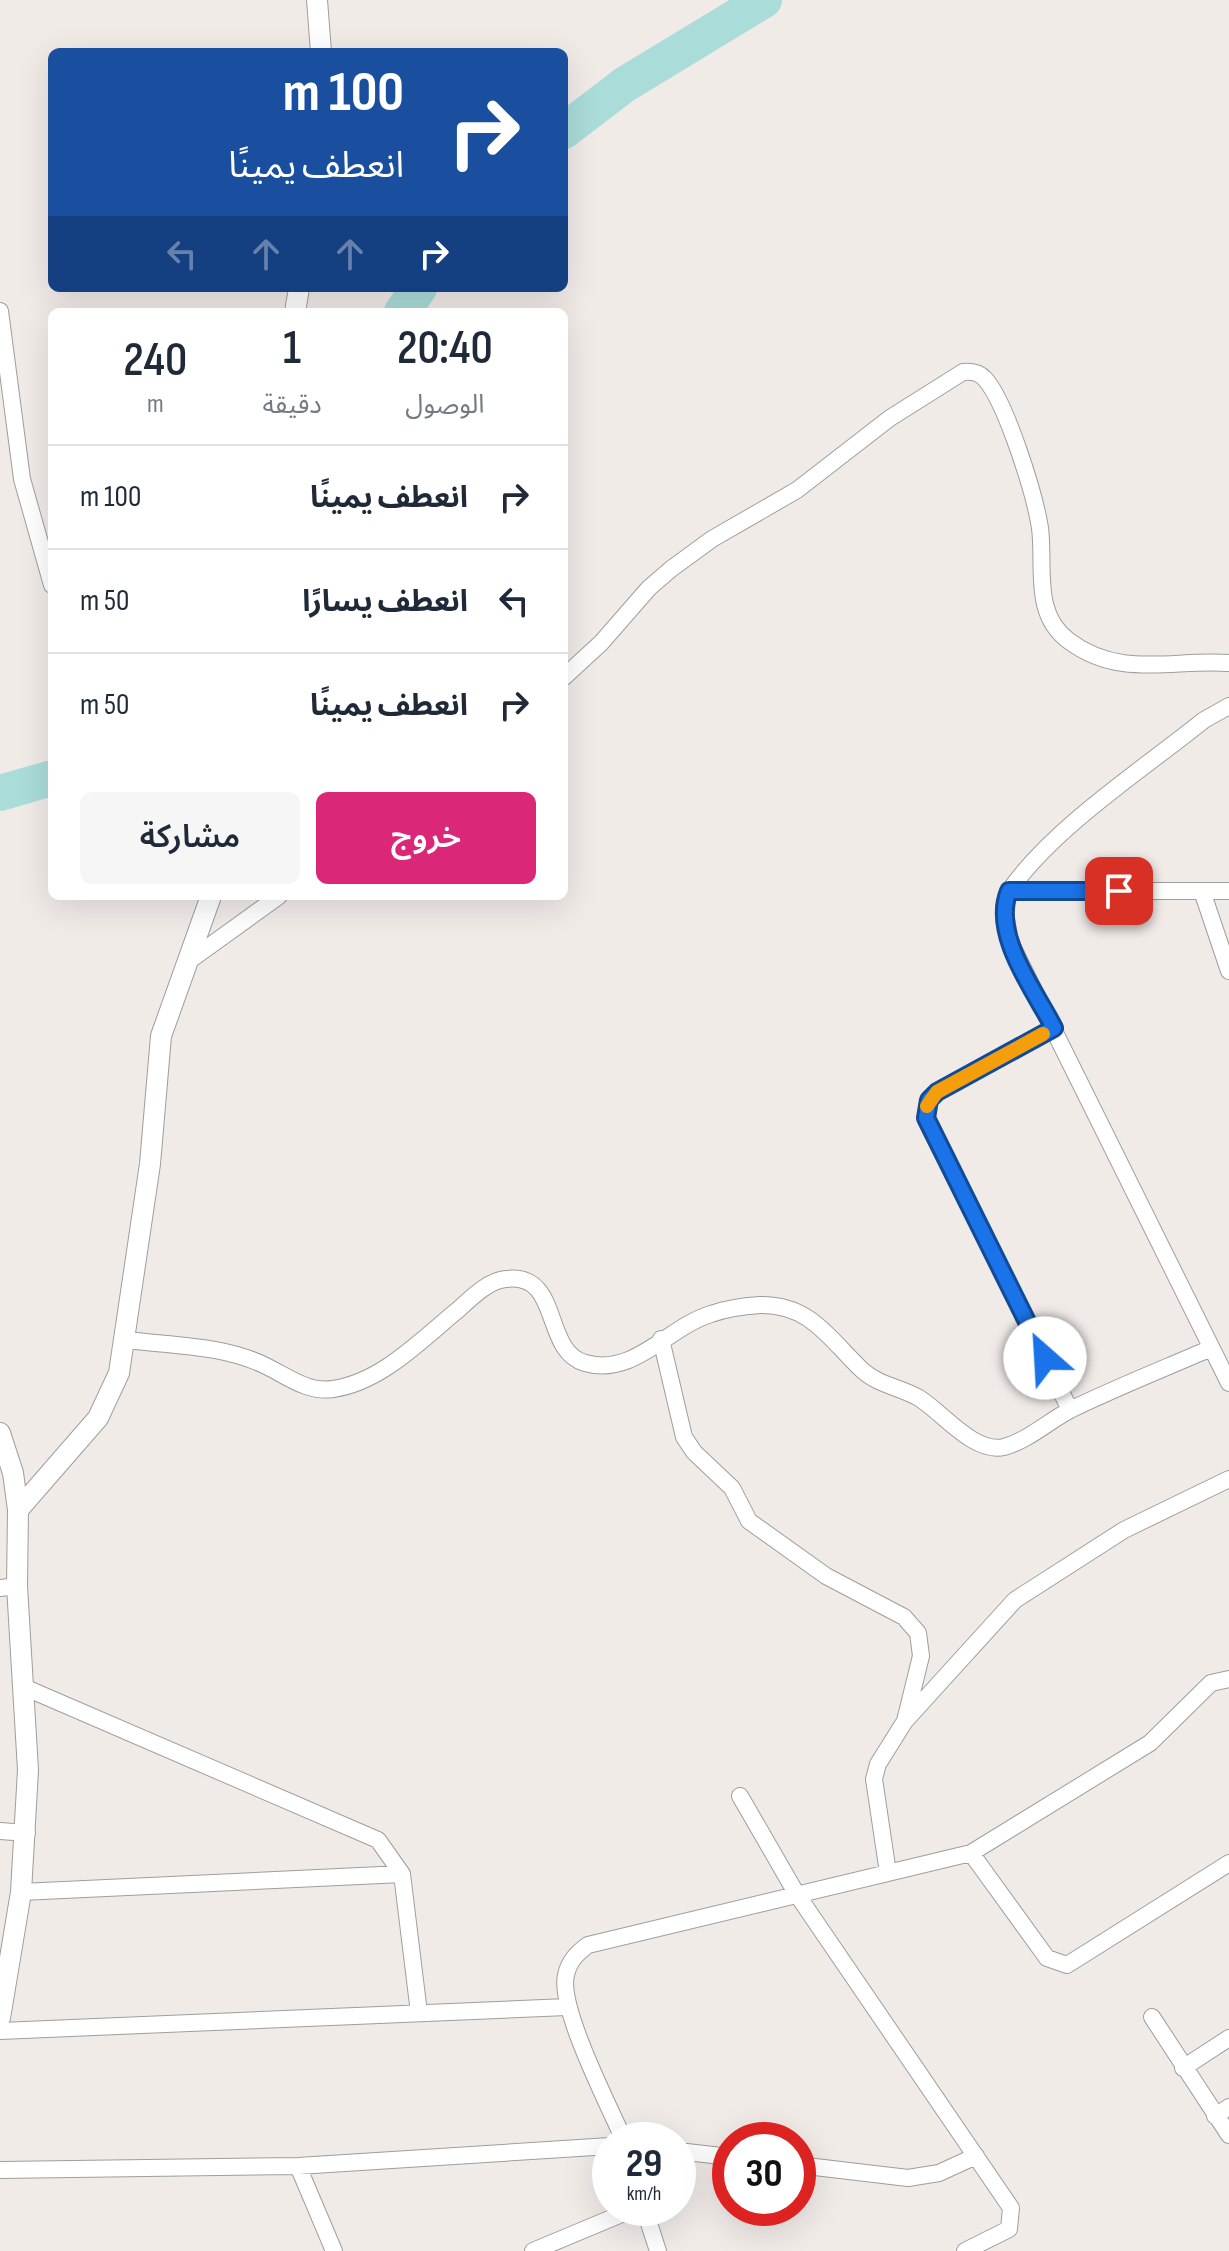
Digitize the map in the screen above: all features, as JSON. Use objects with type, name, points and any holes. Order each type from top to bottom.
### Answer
[{"type":"street","points":[[317,0],[321,48]]},
{"type":"street","points":[[0,311],[22,479],[48,571]]},
{"type":"street","points":[[568,673],[671,569],[712,539],[797,490],[890,418],[963,372],[983,376],[994,391],[1027,477],[1040,530],[1041,580],[1046,612],[1058,631],[1070,642],[1134,667],[1229,663]]},
{"type":"street","points":[[1229,706],[1204,720],[1047,847],[1009,891],[1004,907],[1010,942],[1209,1349],[1229,1383]]},
{"type":"street","points":[[1009,891],[1229,891]]},
{"type":"street","points":[[1202,891],[1229,971]]},
{"type":"street","points":[[18,1510],[98,1418],[115,1386],[127,1340],[150,1164],[161,1036],[209,900]]},
{"type":"street","points":[[185,964],[273,900]]},
{"type":"street","points":[[1054,1028],[937,1092],[929,1100],[926,1118],[1070,1410]]},
{"type":"street","points":[[127,1340],[231,1352],[303,1385],[328,1390],[382,1370],[473,1296],[504,1279],[524,1282],[540,1291],[548,1303],[559,1343],[575,1359],[602,1366],[620,1364],[709,1314],[759,1305],[784,1307],[806,1315],[822,1327],[863,1370],[879,1381],[918,1397],[970,1437],[991,1447],[1014,1442],[1070,1410],[1209,1349]]},
{"type":"street","points":[[661,1339],[684,1437],[694,1452],[732,1488],[749,1521],[826,1576],[904,1617],[918,1633],[921,1656],[905,1721]]},
{"type":"street","points":[[0,1433],[13,1473],[18,1510],[8,1587],[26,1688],[27,1833],[21,1892],[0,2018]]},
{"type":"street","points":[[888,1873],[874,1779],[878,1764],[905,1721],[940,1687],[1015,1600],[1124,1530],[1229,1479]]},
{"type":"street","points":[[616,2122],[567,2007],[565,1977],[576,1954],[588,1945],[971,1853],[1150,1743],[1211,1683],[1229,1679]]},
{"type":"street","points":[[26,1688],[362,1831],[385,1847],[402,1874],[419,2013]]},
{"type":"street","points":[[740,1796],[796,1893],[1011,2208],[1012,2222],[1002,2235],[965,2251]]},
{"type":"street","points":[[0,1831],[27,1833]]},
{"type":"street","points":[[971,1853],[1047,1958],[1067,1965],[1229,1863]]},
{"type":"street","points":[[21,1892],[402,1874]]},
{"type":"street","points":[[0,2031],[567,2007]]},
{"type":"street","points":[[1152,2017],[1183,2068],[1222,2111],[1229,2135]]},
{"type":"street","points":[[1183,2068],[1229,2038]]},
{"type":"street","points":[[0,2170],[298,2166],[592,2147]]},
{"type":"street","points":[[816,2167],[908,2178],[939,2173],[976,2156]]},
{"type":"street","points":[[298,2166],[334,2251]]},
{"type":"street","points":[[533,2251],[593,2226]]},
{"type":"street","points":[[650,2226],[658,2251]]},
{"type":"waterway","points":[[568,128],[624,85],[764,0]]},
{"type":"waterway","points":[[405,308],[416,292]]},
{"type":"waterway","points":[[0,793],[48,779]]},
{"type":"slow traffic","points":[[927,1106],[937,1092],[1043,1034]]},
{"type":"route","points":[[1045,1358],[926,1118],[926,1106],[937,1092],[1054,1028],[1010,942],[1004,907],[1009,891],[1119,891]]}]
